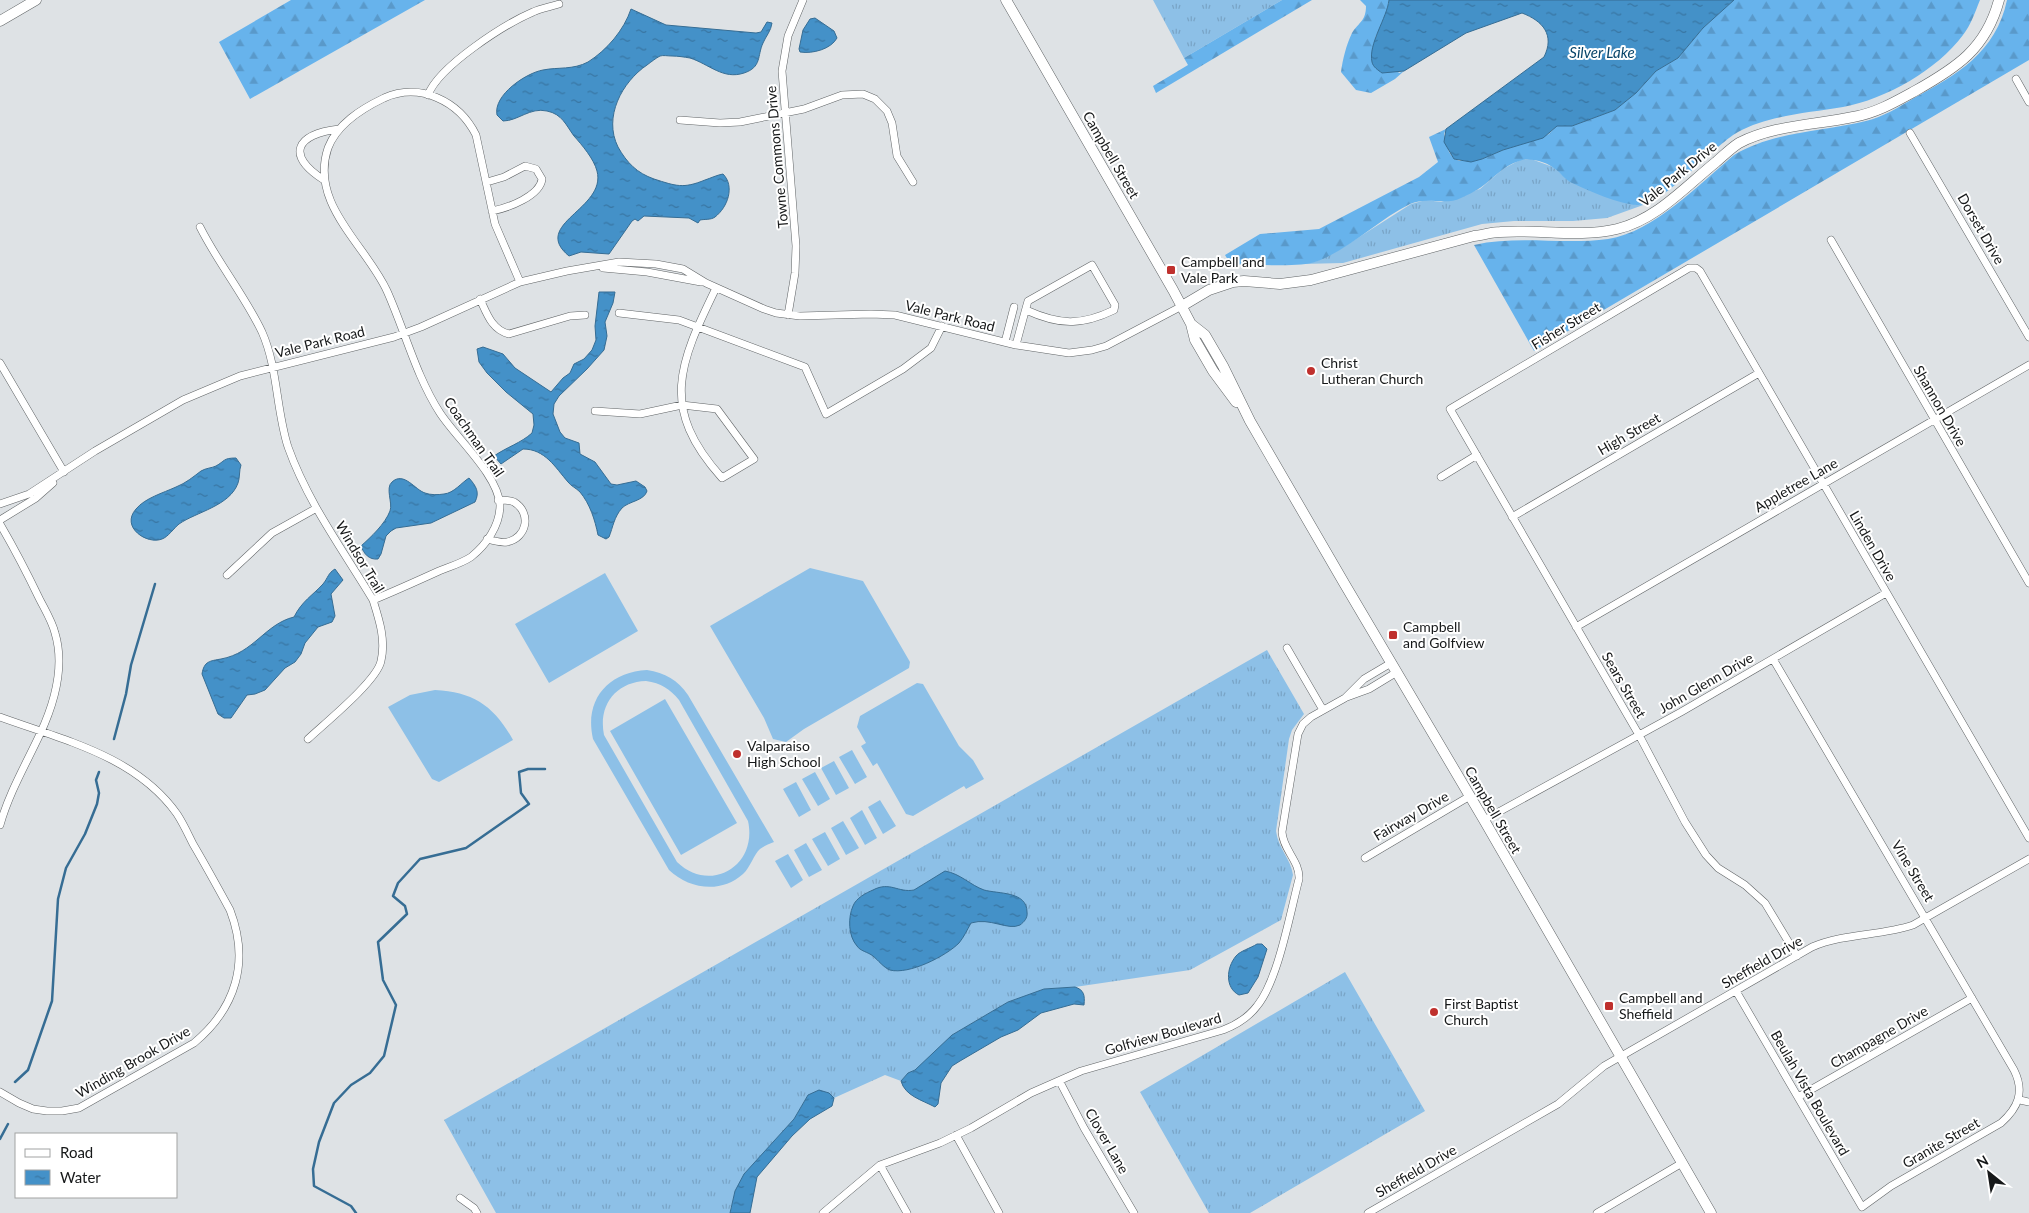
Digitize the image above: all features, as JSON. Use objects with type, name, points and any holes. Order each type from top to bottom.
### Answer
[{"type":"main road","points":[[0,21],[36,0]]},
{"type":"main road","name":"Campbell Street","points":[[1006,0],[1182,306],[1191,324],[1195,340],[1212,371],[1250,421],[1484,820],[1711,1213]]},
{"type":"main road","name":"Vale Park Drive","points":[[1182,306],[1209,290],[1233,282],[1280,284],[1310,280],[1474,236],[1500,232],[1600,233],[1619,229],[1640,221],[1657,211],[1737,144],[1773,130],[1871,113],[1890,105],[1947,72],[1966,58],[1980,42],[1990,25],[1998,0]]},
{"type":"street","name":"Towne Commons Drive","points":[[788,315],[796,246],[785,113],[783,57],[791,25],[800,1]]},
{"type":"street","points":[[428,94],[436,80],[474,48],[530,14],[559,4]]},
{"type":"street","points":[[2016,80],[2029,102]]},
{"type":"street","points":[[324,180],[325,158],[330,143],[339,129],[359,112],[389,96],[405,92],[428,94],[454,106],[469,122],[478,142],[498,233],[520,282]]},
{"type":"street","points":[[680,120],[728,123],[804,109],[849,93],[863,94],[875,99],[890,116],[897,156],[913,182]]},
{"type":"street","points":[[324,180],[307,167],[302,160],[300,153],[302,144],[315,133],[339,129]]},
{"type":"street","name":"Dorset Drive","points":[[1910,133],[2029,337]]},
{"type":"street","points":[[487,182],[504,177],[525,166],[536,169],[542,179],[540,186],[534,192],[510,206],[492,211]]},
{"type":"street","name":"Coachman Trail","points":[[324,180],[331,203],[378,275],[426,388],[454,434],[490,477],[500,505],[497,520],[488,540],[469,558],[373,600]]},
{"type":"street","name":"Windsor Trail","points":[[200,227],[262,333],[269,353],[288,446],[316,509],[373,600],[383,638],[381,662],[369,680],[308,739]]},
{"type":"street","name":"Shannon Drive","points":[[1831,240],[2029,583]]},
{"type":"street","points":[[1016,345],[1028,300],[1092,265],[1115,304],[1114,310],[1100,317],[1072,322],[1046,319],[1026,310]]},
{"type":"street","name":"Vale Park Road","points":[[0,504],[29,494],[95,451],[183,400],[240,376],[404,334],[520,282],[567,271],[595,268],[647,272],[706,283],[764,309],[788,315],[884,314],[906,317],[1016,345],[1061,353],[1092,350],[1113,342],[1182,306]]},
{"type":"street","name":"Fisher Street","points":[[1450,409],[1689,268],[1696,268]]},
{"type":"street","name":"Linden Drive","points":[[1696,268],[2029,838]]},
{"type":"street","points":[[595,411],[640,414],[682,405],[717,409],[754,459],[722,478],[688,428],[682,405],[680,380],[684,362],[716,288]]},
{"type":"street","points":[[480,299],[492,323],[501,331],[509,334],[570,316],[585,315]]},
{"type":"street","points":[[1005,342],[1014,307]]},
{"type":"street","points":[[619,313],[679,320],[805,367],[826,414],[903,369],[931,348],[942,326]]},
{"type":"street","points":[[0,363],[64,472]]},
{"type":"street","name":"Appletree Lane","points":[[1576,627],[2029,365]]},
{"type":"street","name":"High Street","points":[[1512,517],[1759,373]]},
{"type":"street","name":"Sears Street","points":[[1450,409],[1639,735],[1685,822],[1706,855],[1718,868],[1745,885],[1765,903],[1797,956]]},
{"type":"street","points":[[1441,477],[1477,455]]},
{"type":"street","name":"Vale Park Road","points":[[0,522],[36,498],[64,472]]},
{"type":"street","name":"Coachman Trail","points":[[488,540],[505,543],[515,540],[522,534],[525,527],[526,520],[522,510],[514,502],[498,500]]},
{"type":"street","points":[[227,574],[272,533],[316,509]]},
{"type":"street","points":[[0,522],[28,575],[55,634],[58,674],[54,698],[41,732],[10,796],[0,825]]},
{"type":"street","name":"John Glenn Drive","points":[[1484,820],[1639,735],[1886,594]]},
{"type":"street","points":[[1287,648],[1323,710]]},
{"type":"street","name":"Vine Street","points":[[1773,659],[1927,918],[2018,1077],[2020,1100]]},
{"type":"street","name":"Golfview Boulevard","points":[[823,1213],[880,1165],[956,1135],[1031,1093],[1060,1082],[1081,1071],[1223,1030],[1241,1021],[1262,1001],[1274,975],[1299,879],[1297,865],[1284,842],[1282,832],[1298,734],[1303,724],[1344,698],[1364,678],[1391,663]]},
{"type":"street","points":[[1344,698],[1369,689],[1397,672]]},
{"type":"street","name":"Winding Brook Drive","points":[[0,717],[87,749],[130,769],[147,781],[177,814],[230,910],[236,926],[240,958],[230,998],[208,1031],[194,1043],[97,1100],[79,1108],[47,1111],[19,1104],[0,1092]]},
{"type":"street","name":"Fairway Drive","points":[[1365,858],[1470,796]]},
{"type":"street","name":"Sheffield Drive","points":[[1368,1213],[1558,1104],[1589,1076],[1797,956],[1828,940],[1898,930],[1913,925],[2029,860]]},
{"type":"street","name":"Beulah Vista Boulevard","points":[[1736,991],[1862,1207]]},
{"type":"street","name":"Champagne Drive","points":[[1798,1097],[1972,998]]},
{"type":"street","name":"Clover Lane","points":[[1060,1082],[1084,1128],[1134,1213]]},
{"type":"street","points":[[2020,1100],[2029,1102]]},
{"type":"street","name":"Granite Street","points":[[1862,1207],[1891,1186],[2001,1123],[2011,1114],[2020,1100]]},
{"type":"street","points":[[956,1135],[999,1213]]},
{"type":"street","points":[[1597,1213],[1682,1164]]},
{"type":"street","points":[[880,1165],[907,1213]]},
{"type":"street","points":[[460,1198],[474,1208],[477,1213]]},
{"type":"green space","points":[[291,0],[425,0],[250,99],[219,42]]},
{"type":"green space","points":[[1153,0],[1282,0],[1184,58]]},
{"type":"green space","points":[[1282,0],[1312,0],[1156,93],[1153,86],[1188,65],[1184,58]]},
{"type":"green space","points":[[1360,0],[1389,0],[1386,15],[1375,38],[1399,73],[1404,71],[1395,79],[1371,93],[1356,90],[1341,72],[1345,52],[1352,33],[1365,15],[1366,6]]},
{"type":"green space","points":[[1734,0],[1980,0],[1968,27],[1952,48],[1925,71],[1909,81],[1893,90],[1859,103],[1776,118],[1750,126],[1728,139],[1673,186],[1647,203],[1637,205],[1613,200],[1570,182],[1552,166],[1538,161],[1523,160],[1508,166],[1480,188],[1461,198],[1449,201],[1423,201],[1410,204],[1342,249],[1318,261],[1298,265],[1231,265],[1225,255],[1260,234],[1319,229],[1419,177],[1438,162],[1429,137],[1446,129],[1444,134],[1449,152],[1454,159],[1460,161],[1482,159],[1549,134],[1557,125],[1572,126],[1615,110],[1636,93],[1656,71],[1678,58],[1703,28]]},
{"type":"green space","points":[[2007,0],[2029,0],[2029,60],[1534,351],[1474,245],[1524,240],[1591,241],[1625,235],[1659,217],[1734,155],[1750,147],[1798,133],[1849,125],[1879,117],[1945,80],[1959,71],[1984,48],[2002,18]]},
{"type":"green space","points":[[1531,159],[1553,167],[1569,181],[1596,192],[1637,205],[1646,204],[1607,218],[1482,224],[1343,263],[1302,264],[1317,261],[1342,248],[1411,204],[1426,200],[1441,202],[1480,189],[1503,169],[1520,160]]},
{"type":"green space","points":[[810,568],[863,581],[910,662],[909,668],[804,729],[786,742],[773,739],[764,718],[710,626]]},
{"type":"green space","points":[[605,573],[638,631],[549,683],[515,624]]},
{"type":"green space","points":[[1267,650],[1304,714],[1292,730],[1289,739],[1276,831],[1279,843],[1290,864],[1293,875],[1281,920],[1190,970],[1075,987],[1044,989],[1008,1002],[952,1035],[933,1055],[915,1070],[908,1073],[901,1081],[885,1075],[834,1098],[829,1093],[808,1095],[794,1119],[771,1145],[731,1206],[730,1213],[496,1213],[444,1120]]},
{"type":"green space","points":[[647,670],[660,673],[675,681],[684,690],[774,842],[760,849],[743,874],[734,880],[715,887],[705,887],[686,881],[669,870],[593,739],[592,712],[596,701],[610,682],[633,672]],"holes":[[[646,681],[665,687],[679,700],[748,821],[749,837],[746,851],[739,862],[729,870],[717,875],[703,875],[690,871],[677,862],[604,735],[604,714],[612,697],[626,686],[635,682]]]},
{"type":"green space","points":[[917,683],[923,684],[959,746],[973,760],[984,779],[966,789],[964,786],[913,816],[906,814],[877,763],[873,766],[861,746],[866,743],[857,727],[860,716]]},
{"type":"green space","points":[[435,690],[461,694],[482,703],[498,718],[513,740],[439,782],[432,779],[388,707],[410,695]]},
{"type":"green space","points":[[665,699],[737,823],[681,855],[610,731]]},
{"type":"green space","points":[[852,750],[867,777],[855,784],[839,757]]},
{"type":"green space","points":[[834,761],[849,788],[836,795],[821,768]]},
{"type":"green space","points":[[815,772],[830,799],[818,806],[802,779]]},
{"type":"green space","points":[[796,782],[811,810],[799,817],[783,789]]},
{"type":"green space","points":[[880,800],[896,826],[883,834],[868,807]]},
{"type":"green space","points":[[862,810],[877,838],[865,845],[850,818]]},
{"type":"green space","points":[[843,821],[859,848],[846,855],[831,828]]},
{"type":"green space","points":[[825,832],[840,859],[828,866],[812,839]]},
{"type":"green space","points":[[806,843],[822,870],[809,877],[794,850]]},
{"type":"green space","points":[[788,854],[803,880],[791,888],[775,861]]},
{"type":"green space","points":[[1345,972],[1425,1111],[1250,1213],[1209,1213],[1140,1092]]},
{"type":"water","name":"Silver Lake","points":[[1389,0],[1734,0],[1703,28],[1678,58],[1656,71],[1636,93],[1615,110],[1572,126],[1557,126],[1543,138],[1471,162],[1454,159],[1444,142],[1446,129],[1544,57],[1548,42],[1545,30],[1536,20],[1522,13],[1466,33],[1404,71],[1382,73],[1373,65],[1371,55]]},
{"type":"water","points":[[631,9],[666,25],[756,33],[761,32],[767,22],[772,23],[761,48],[758,61],[750,71],[736,75],[723,73],[690,58],[660,56],[638,72],[630,81],[623,91],[614,112],[614,136],[618,147],[629,163],[642,174],[679,186],[691,185],[723,174],[729,184],[729,190],[726,202],[720,213],[713,218],[700,220],[698,223],[689,218],[644,216],[638,221],[635,219],[632,221],[609,254],[581,252],[569,256],[559,245],[558,235],[563,225],[591,196],[597,184],[597,171],[593,162],[563,120],[552,112],[535,111],[503,121],[497,115],[497,107],[505,93],[528,75],[543,70],[582,65],[595,57],[619,32]]},
{"type":"water","points":[[815,18],[834,31],[837,38],[831,45],[821,50],[800,52],[803,30],[810,19]]},
{"type":"water","points":[[599,292],[615,292],[613,303],[605,322],[607,336],[604,350],[559,396],[554,404],[553,414],[560,432],[565,438],[579,443],[580,454],[595,462],[611,484],[617,485],[636,481],[645,487],[647,491],[643,497],[628,504],[619,511],[609,537],[606,539],[598,535],[592,512],[584,497],[543,455],[523,449],[501,464],[494,456],[532,433],[534,425],[533,414],[506,392],[487,373],[479,362],[477,349],[483,347],[503,354],[515,368],[551,392],[570,373],[574,364],[584,359],[592,350],[596,340],[595,326]]},
{"type":"water","points":[[236,458],[241,465],[238,483],[234,491],[220,503],[179,524],[162,539],[156,540],[143,537],[133,528],[132,516],[136,509],[144,502],[183,484],[203,470],[216,466],[226,459]]},
{"type":"water","points":[[469,478],[477,489],[475,502],[431,523],[396,528],[386,536],[378,559],[372,559],[365,554],[361,546],[388,516],[391,508],[389,488],[396,479],[405,480],[425,493],[439,495],[451,492]]},
{"type":"water","points":[[335,569],[343,580],[331,594],[335,616],[332,622],[318,627],[305,643],[301,654],[295,662],[285,668],[265,690],[247,695],[231,718],[224,718],[218,714],[202,674],[204,666],[211,661],[232,656],[242,651],[275,626],[294,617],[297,611]]},
{"type":"water","points":[[945,871],[984,890],[1011,895],[1022,900],[1026,905],[1027,914],[1025,920],[1020,925],[1015,926],[985,922],[971,923],[961,941],[953,948],[936,959],[907,970],[890,970],[873,956],[858,948],[850,932],[850,915],[854,903],[859,898],[870,891],[884,887],[914,890]]},
{"type":"water","points":[[1257,944],[1262,944],[1267,949],[1258,977],[1248,993],[1239,995],[1234,992],[1229,983],[1230,966],[1238,954]]},
{"type":"water","points":[[1075,987],[1083,993],[1084,1005],[1074,1004],[1041,1013],[1018,1030],[1001,1037],[952,1066],[941,1083],[938,1104],[935,1107],[910,1094],[903,1086],[901,1081],[908,1073],[915,1070],[952,1035],[1008,1002],[1044,989]]},
{"type":"water","points":[[819,1090],[829,1093],[834,1098],[832,1106],[810,1119],[792,1136],[757,1177],[750,1213],[730,1213],[735,1191],[744,1174],[794,1119],[808,1095]]},
{"type":"waterway","points":[[114,739],[126,694],[131,665],[155,584]]},
{"type":"waterway","points":[[356,1213],[351,1206],[314,1186],[313,1169],[319,1142],[334,1103],[351,1085],[370,1073],[384,1056],[396,1005],[383,980],[378,942],[407,914],[405,906],[393,896],[398,883],[420,859],[466,848],[529,804],[521,793],[519,772],[528,769],[545,769]]},
{"type":"waterway","points":[[15,1082],[28,1070],[52,1001],[58,899],[66,868],[85,834],[97,804],[99,793],[96,780],[99,772]]},
{"type":"waterway","points":[[0,1139],[8,1124]]},
{"type":"place","name":"Campbell and Vale Park","points":[[1171,270]]},
{"type":"place","name":"Christ Lutheran Church","points":[[1311,371]]},
{"type":"place","name":"Campbell and Golfview","points":[[1393,635]]},
{"type":"place","name":"Valparaiso High School","points":[[737,754]]},
{"type":"place","name":"Campbell and Sheffield","points":[[1609,1006]]},
{"type":"place","name":"First Baptist Church","points":[[1434,1012]]}]
